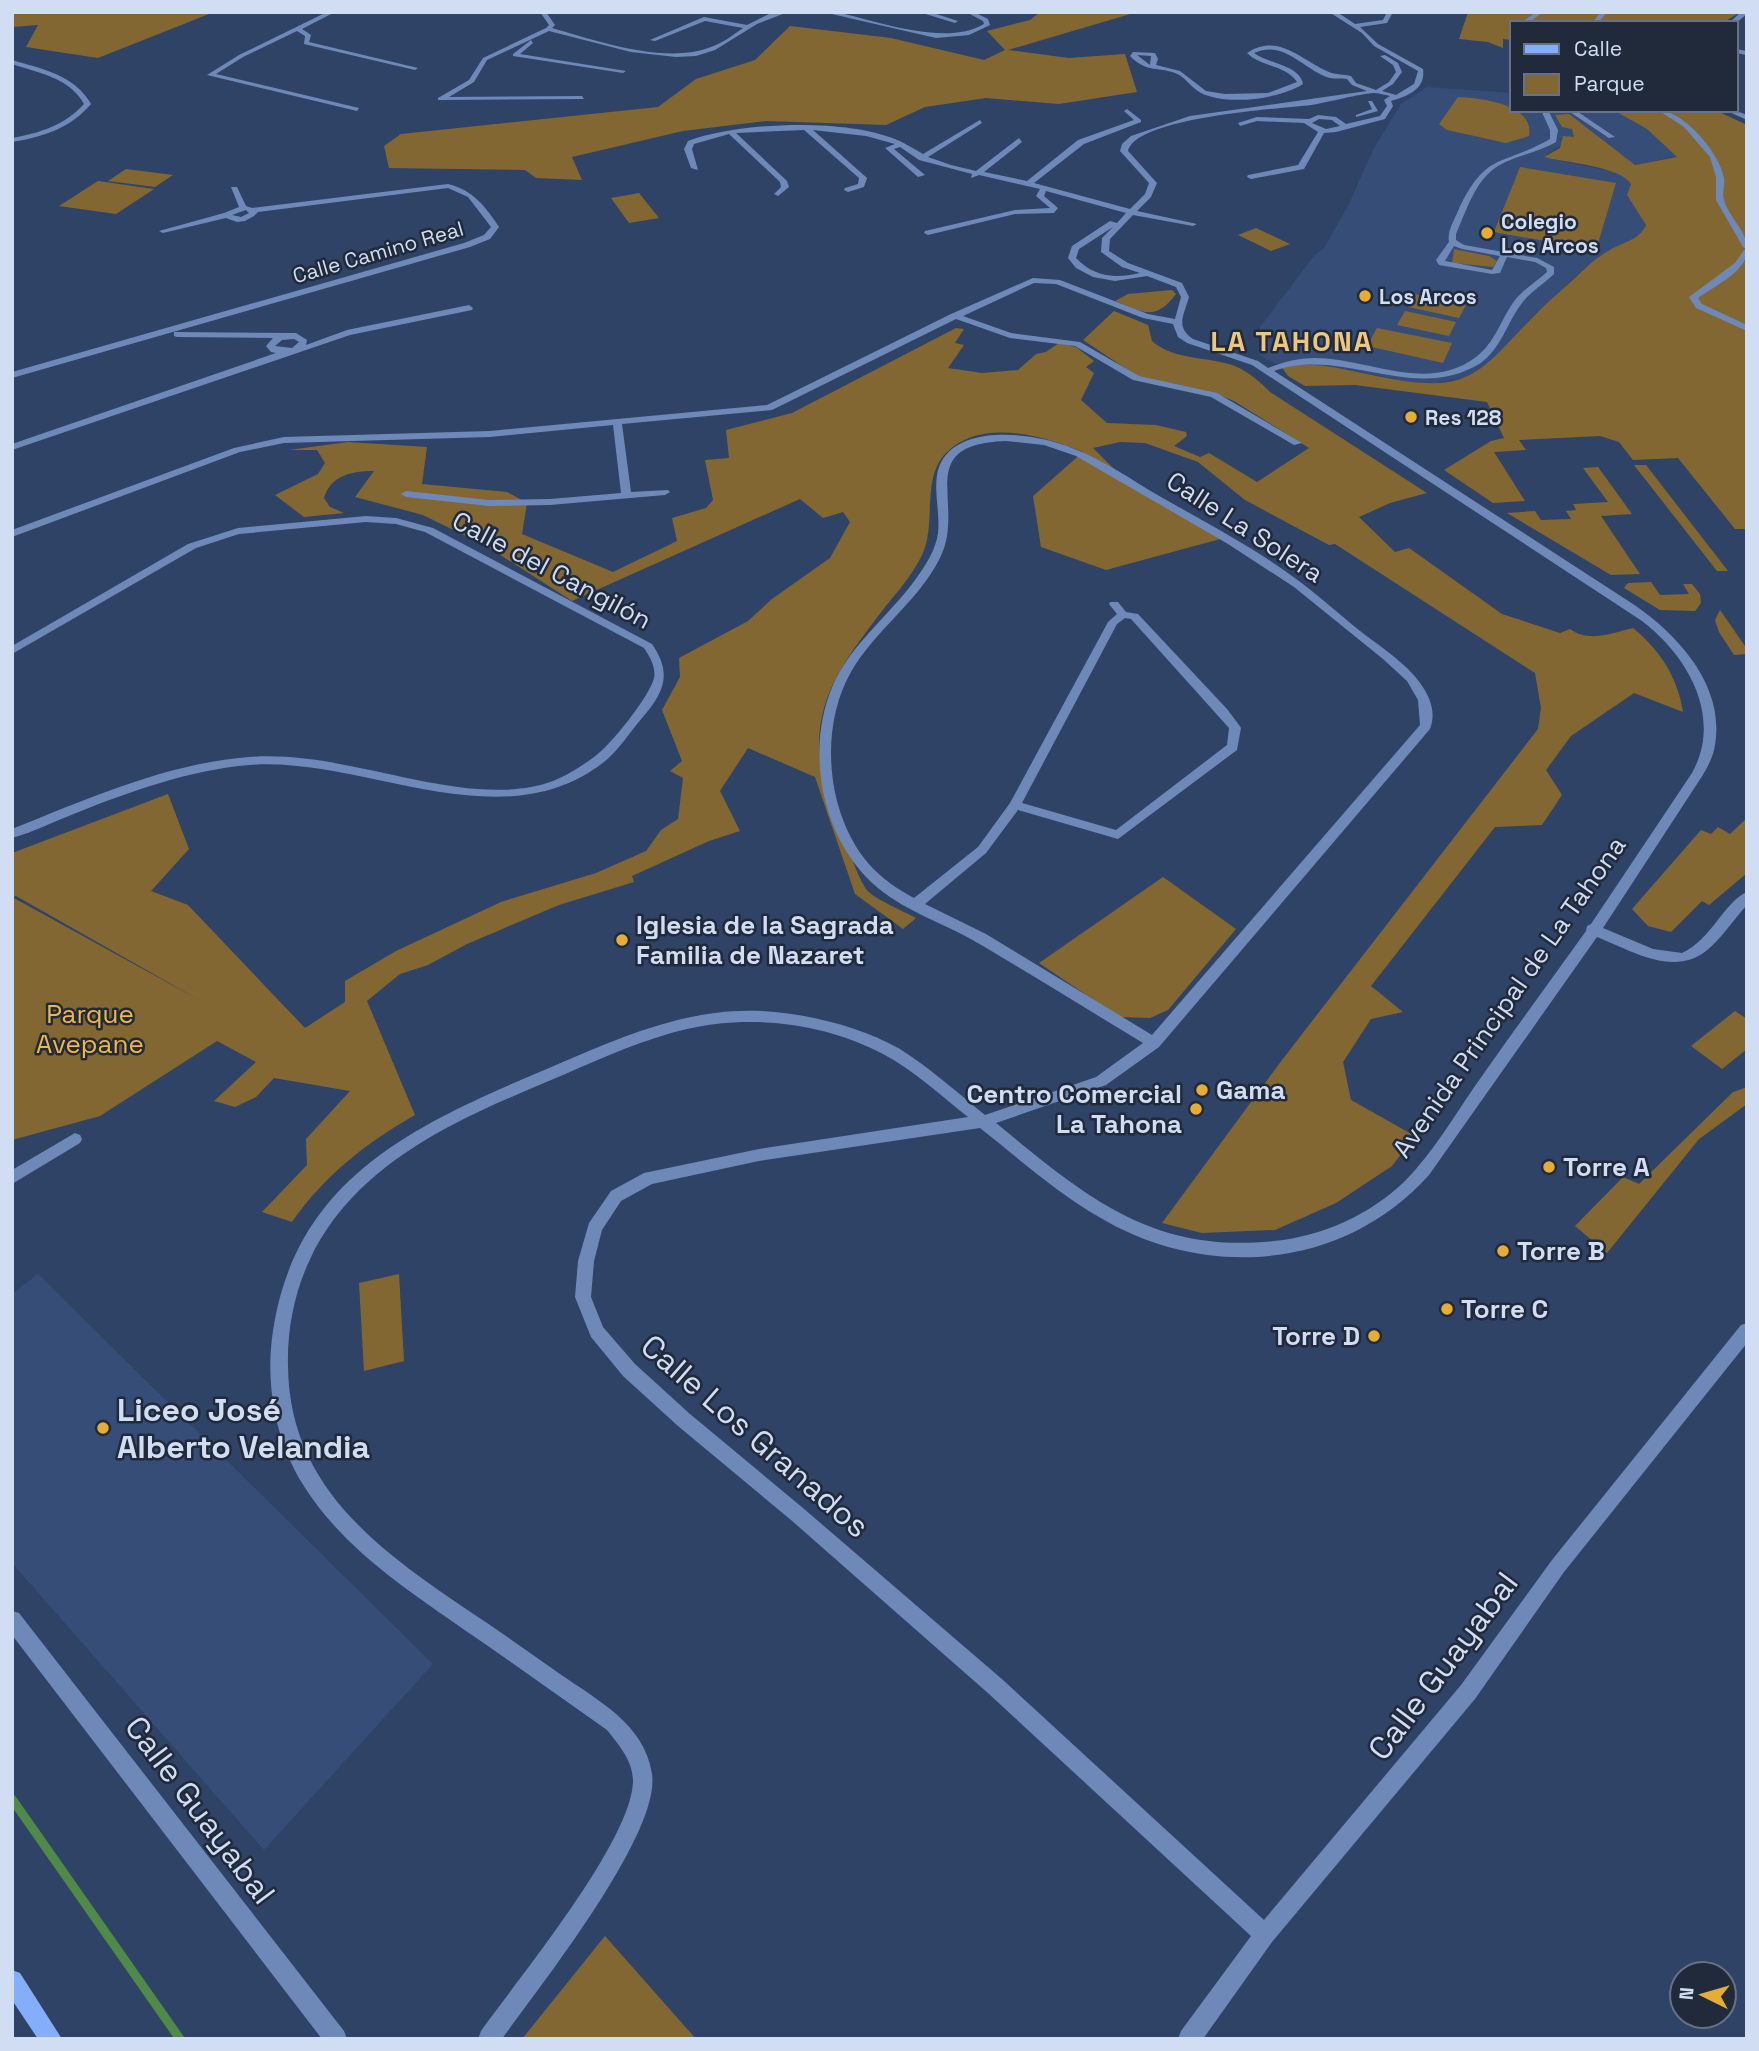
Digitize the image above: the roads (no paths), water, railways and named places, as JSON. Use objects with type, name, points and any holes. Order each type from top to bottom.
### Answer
[{"type":"street","points":[[332,12],[210,75],[357,109]]},
{"type":"street","points":[[542,12],[552,26],[485,59],[472,81],[440,99],[582,98]]},
{"type":"street","points":[[653,40],[718,12]]},
{"type":"street","points":[[545,30],[620,49],[684,54],[713,49],[744,26],[785,12]]},
{"type":"street","points":[[827,12],[936,36],[953,37],[972,33],[987,24],[986,19],[969,12]]},
{"type":"street","points":[[922,12],[955,21]]},
{"type":"street","points":[[12,534],[237,450],[284,440],[490,434],[769,408],[1022,283],[1044,279],[1146,316],[1177,322],[1184,292],[1171,280],[1125,265],[1105,252],[1106,239],[1147,195],[1153,183],[1124,151],[1133,137],[1216,112],[1374,101],[1390,99],[1414,88],[1421,78],[1421,70],[1376,45],[1364,32],[1352,27],[1332,12]]},
{"type":"street","points":[[1352,27],[1385,22],[1390,12]]},
{"type":"street","points":[[704,19],[744,26]]},
{"type":"street","points":[[1295,107],[1373,91],[1394,80],[1398,68],[1358,40],[1350,30],[1352,27]]},
{"type":"street","points":[[297,29],[308,35],[306,43],[415,68]]},
{"type":"street","points":[[545,30],[515,55],[623,71]]},
{"type":"street","points":[[1152,67],[1182,74],[1205,92],[1221,96],[1264,95],[1299,86],[1302,80],[1295,74],[1257,60],[1250,53],[1273,48],[1293,52],[1333,76],[1328,79],[1332,84],[1354,84],[1393,94],[1383,118],[1332,131],[1322,131],[1310,126],[1307,121]]},
{"type":"street","points":[[12,62],[64,80],[83,94],[88,104],[78,116],[61,126],[12,140]]},
{"type":"street","points":[[1240,124],[1258,119],[1307,121],[1318,117],[1334,118],[1374,112],[1376,107],[1373,91]]},
{"type":"street","points":[[1029,183],[1081,142],[1139,121],[1127,111]]},
{"type":"street","points":[[1505,254],[1497,271],[1492,272],[1443,263],[1440,260],[1453,242],[1452,234],[1484,173],[1494,165],[1543,147],[1553,139],[1554,130],[1545,112]]},
{"type":"street","points":[[1573,112],[1611,137]]},
{"type":"street","points":[[1664,112],[1686,126],[1713,156],[1720,177],[1720,200],[1747,249],[1738,265],[1693,297],[1699,306],[1747,328]]},
{"type":"street","points":[[1334,118],[1345,126]]},
{"type":"street","points":[[922,158],[980,122]]},
{"type":"street","points":[[695,168],[688,149],[691,143],[732,132],[806,128],[877,136],[922,158],[973,177],[1029,183],[1128,213],[1193,224]]},
{"type":"street","points":[[806,128],[863,178],[861,185],[848,190]]},
{"type":"street","points":[[1251,177],[1301,167],[1322,131]]},
{"type":"street","points":[[732,132],[783,181],[785,187],[778,194]]},
{"type":"street","points":[[973,177],[1019,140]]},
{"type":"street","points":[[900,145],[889,148],[921,174]]},
{"type":"street","name":"Calle Camino Real","points":[[12,375],[467,245],[492,234],[495,227],[479,203],[466,191],[448,186],[253,210],[243,208]]},
{"type":"street","points":[[1015,212],[1047,212],[1054,208],[1040,196],[1044,188]]},
{"type":"street","points":[[163,231],[227,215],[243,208],[234,189]]},
{"type":"street","points":[[928,233],[1015,212],[1043,201]]},
{"type":"street","name":"Calle Camino Real","points":[[227,215],[244,219],[254,214],[253,210]]},
{"type":"street","points":[[1128,213],[1075,248],[1072,258],[1080,269],[1105,278],[1149,273]]},
{"type":"street","points":[[1266,371],[1282,362],[1294,362],[1333,364],[1399,376],[1437,375],[1466,368],[1478,361],[1496,343],[1518,302],[1551,272],[1550,267],[1537,260],[1462,247],[1453,242]]},
{"type":"street","points":[[161,333],[322,338],[469,308]]},
{"type":"street","points":[[954,316],[1010,335],[1077,344],[1136,378],[1214,395],[1297,443]]},
{"type":"street","name":"Avenida Principal de La Tahona","points":[[489,2039],[616,1857],[639,1812],[643,1784],[639,1755],[614,1723],[367,1549],[311,1481],[290,1434],[280,1375],[287,1295],[296,1266],[311,1238],[358,1181],[428,1129],[639,1037],[711,1019],[745,1016],[796,1020],[844,1031],[888,1049],[985,1121],[1061,1186],[1148,1236],[1185,1247],[1227,1251],[1300,1245],[1349,1226],[1402,1193],[1454,1130],[1706,759],[1711,723],[1700,684],[1677,647],[1640,615],[1266,371],[1245,359],[1190,341],[1181,335],[1177,322]]},
{"type":"street","points":[[252,335],[271,347],[293,350],[303,345],[303,340],[287,337],[271,347],[255,366]]},
{"type":"street","points":[[12,447],[162,394],[255,366],[322,338]]},
{"type":"street","points":[[617,423],[626,495]]},
{"type":"street","name":"Calle La Solera","points":[[916,904],[882,884],[862,863],[833,812],[826,779],[830,719],[837,691],[849,664],[911,595],[936,557],[944,530],[939,486],[947,458],[960,447],[979,440],[1005,438],[1056,445],[1120,477],[1282,573],[1410,678],[1419,689],[1428,715],[1416,740],[1154,1043],[1101,1081],[985,1121]]},
{"type":"street","points":[[406,494],[489,503],[550,502],[665,492]]},
{"type":"street","name":"Calle del Cangilón","points":[[12,651],[192,546],[238,531],[366,519],[396,521],[429,530],[648,646],[660,662],[659,685],[635,720],[611,748],[581,772],[553,786],[510,796],[447,791],[316,762],[255,760],[204,766],[12,834]]},
{"type":"street","points":[[1016,805],[1118,835],[1233,747],[1235,728],[1223,712],[1135,617],[1122,615],[1114,604]]},
{"type":"street","points":[[1122,615],[1113,622],[1016,805],[982,850],[916,904],[981,938],[1154,1043]]},
{"type":"street","points":[[1592,929],[1651,954],[1683,958],[1706,944],[1747,897]]},
{"type":"street","name":"Calle Los Granados","points":[[985,1121],[759,1155],[649,1178],[616,1196],[595,1228],[586,1261],[583,1297],[597,1332],[629,1370],[996,1687],[1265,1935]]},
{"type":"street","points":[[12,1178],[75,1139]]},
{"type":"street","name":"Calle Guayabal","points":[[1189,2039],[1265,1935],[1468,1692],[1566,1556],[1747,1330]]},
{"type":"street","name":"Calle Guayabal","points":[[12,1620],[336,2039]]},
{"type":"street","points":[[12,1981],[51,2039]]},
{"type":"waterway","points":[[12,1799],[180,2039]]},
{"type":"place","name":"Colegio Los Arcos","points":[[1487,233]]},
{"type":"place","name":"Los Arcos","points":[[1365,296]]},
{"type":"place","name":"Res 128","points":[[1411,417]]},
{"type":"place","name":"Iglesia de la Sagrada Familia de Nazaret","points":[[622,940]]},
{"type":"place","name":"Gama","points":[[1202,1090]]},
{"type":"place","name":"Centro Comercial La Tahona","points":[[1196,1109]]},
{"type":"place","name":"Torre A","points":[[1549,1167]]},
{"type":"place","name":"Torre B","points":[[1503,1251]]},
{"type":"place","name":"Torre C","points":[[1447,1309]]},
{"type":"place","name":"Torre D","points":[[1374,1336]]},
{"type":"place","name":"Liceo José Alberto Velandia","points":[[103,1428]]},
{"type":"district","name":"LA TAHONA","points":[[1292,341]]},
{"type":"park label","name":"Parque Avepane","points":[[90,1029]]}]
